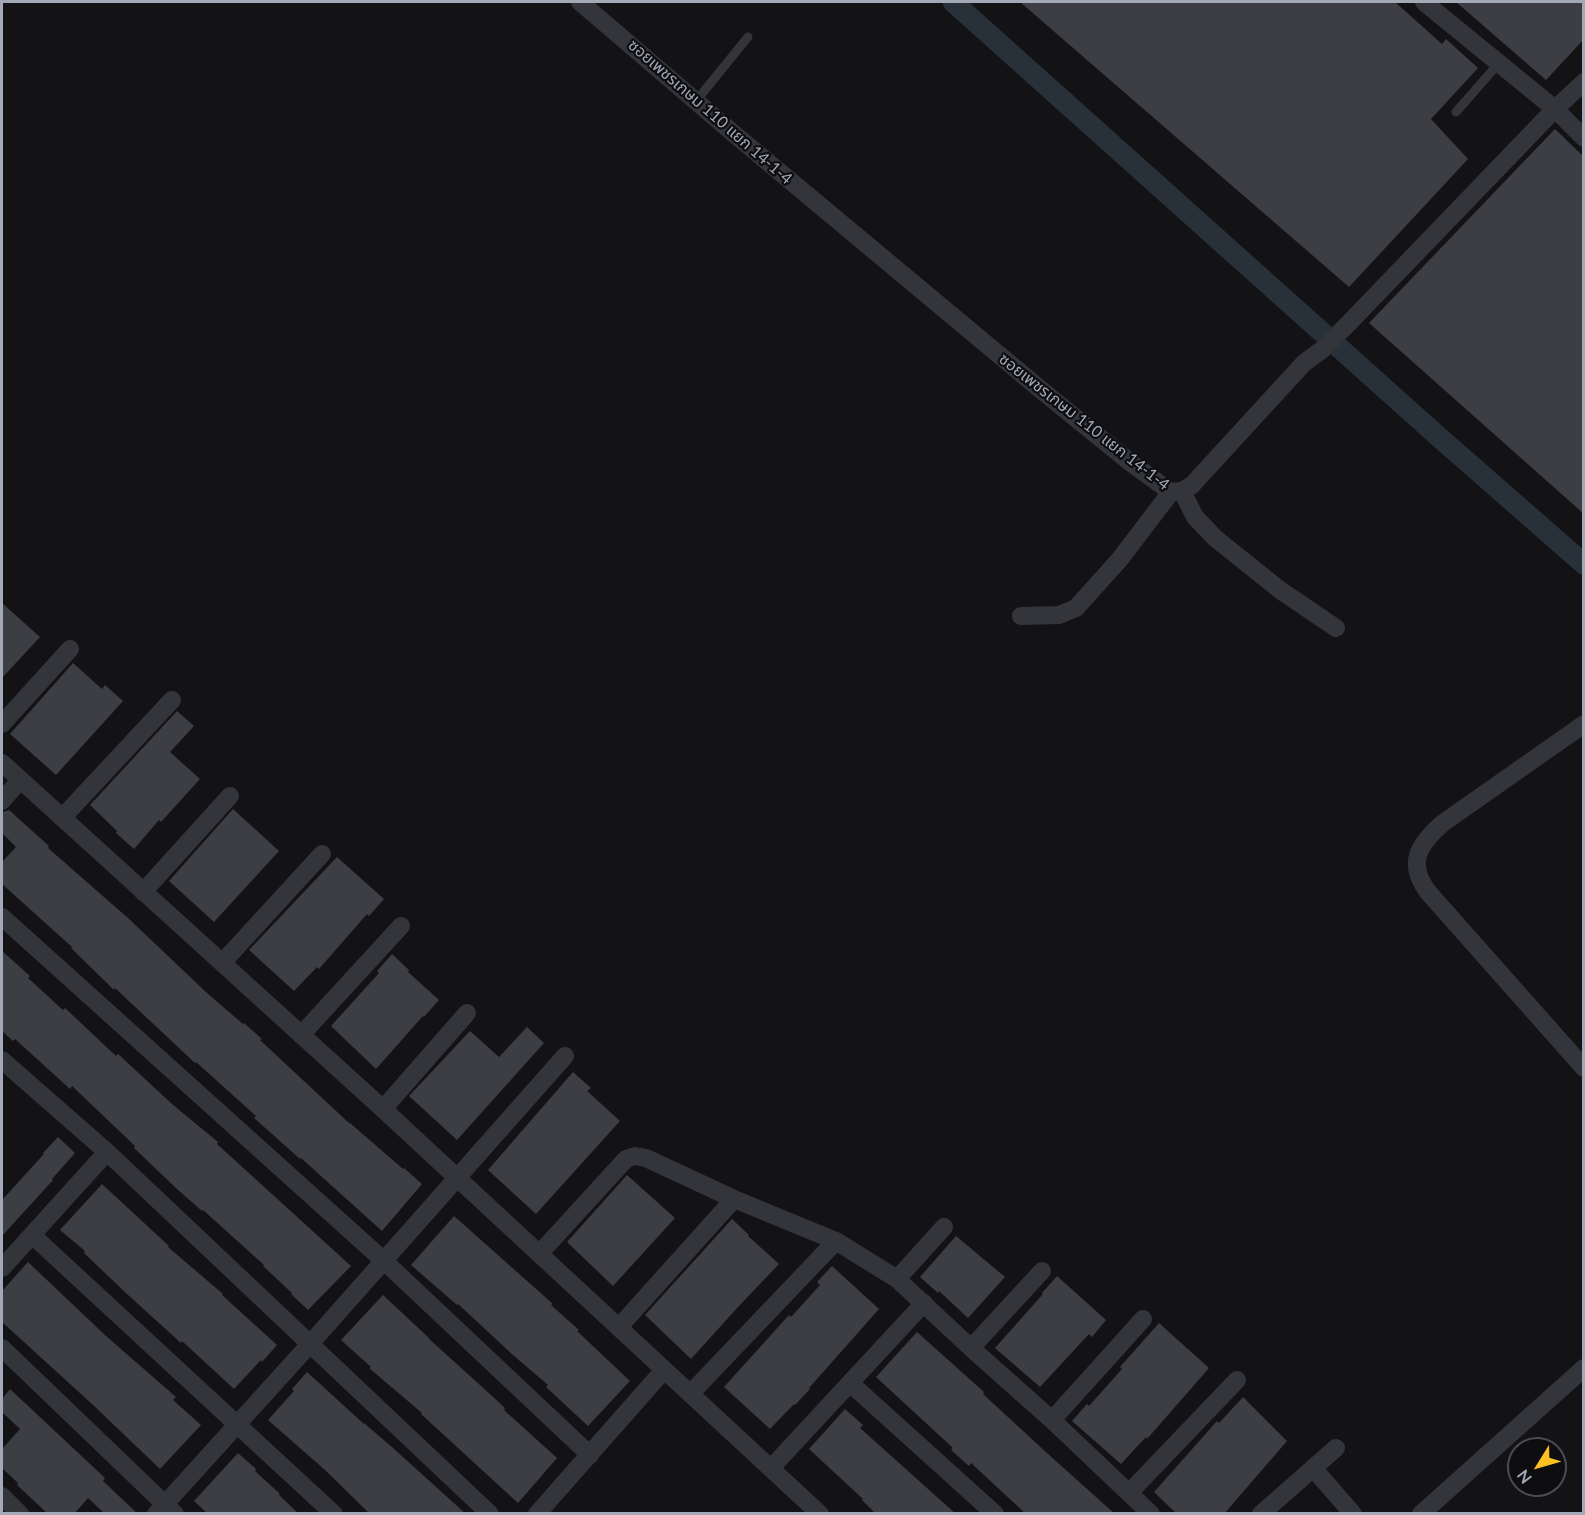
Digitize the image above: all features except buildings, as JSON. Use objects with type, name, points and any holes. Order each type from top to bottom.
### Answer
[{"type":"street","name":"ซอยเพชรเกษม 110 แยก 14-1-4","points":[[580,2],[1040,389],[1131,463],[1176,491],[1192,485],[1304,363],[1323,349],[1347,325],[1555,109],[1584,82]]},
{"type":"street","points":[[1424,2],[1555,109],[1584,138]]},
{"type":"street","points":[[1021,616],[1059,615],[1076,608],[1120,560],[1176,491],[1195,517],[1215,538],[1280,590],[1336,628]]},
{"type":"street","points":[[2,724],[70,649]]},
{"type":"street","points":[[62,818],[172,700]]},
{"type":"street","points":[[1584,724],[1443,823],[1423,843],[1416,864],[1421,883],[1428,892],[1584,1068]]},
{"type":"street","points":[[2,763],[540,1253],[819,1514]]},
{"type":"street","points":[[2,801],[20,780]]},
{"type":"street","points":[[143,892],[230,796]]},
{"type":"street","points":[[222,963],[322,854]]},
{"type":"street","points":[[2,917],[383,1260],[590,1455]]},
{"type":"street","points":[[301,1035],[401,926]]},
{"type":"street","points":[[382,1109],[467,1013]]},
{"type":"street","points":[[2,1348],[165,1510],[237,1423],[565,1056]]},
{"type":"street","points":[[2,1060],[107,1152],[490,1514]]},
{"type":"street","points":[[2,1268],[107,1152]]},
{"type":"street","points":[[540,1253],[626,1159],[635,1156],[646,1158],[734,1199],[836,1241],[897,1279],[1151,1514]]},
{"type":"street","points":[[619,1327],[734,1199]]},
{"type":"street","points":[[897,1279],[944,1227]]},
{"type":"street","points":[[32,1235],[334,1514]]},
{"type":"street","points":[[691,1393],[836,1241]]},
{"type":"street","points":[[971,1348],[1042,1271]]},
{"type":"street","points":[[771,1468],[924,1303]]},
{"type":"street","points":[[1052,1420],[1143,1319]]},
{"type":"street","points":[[1421,1514],[1584,1368]]},
{"type":"street","points":[[537,1514],[664,1370]]},
{"type":"street","points":[[1129,1493],[1237,1380]]},
{"type":"street","points":[[850,1383],[995,1514]]},
{"type":"street","points":[[1261,1514],[1336,1448]]},
{"type":"street","points":[[1313,1468],[1353,1514]]},
{"type":"street","points":[[2,1496],[20,1514]]},
{"type":"lane","points":[[696,101],[748,37]]},
{"type":"lane","points":[[1456,112],[1498,63]]},
{"type":"waterway","points":[[953,2],[1584,564]]}]
